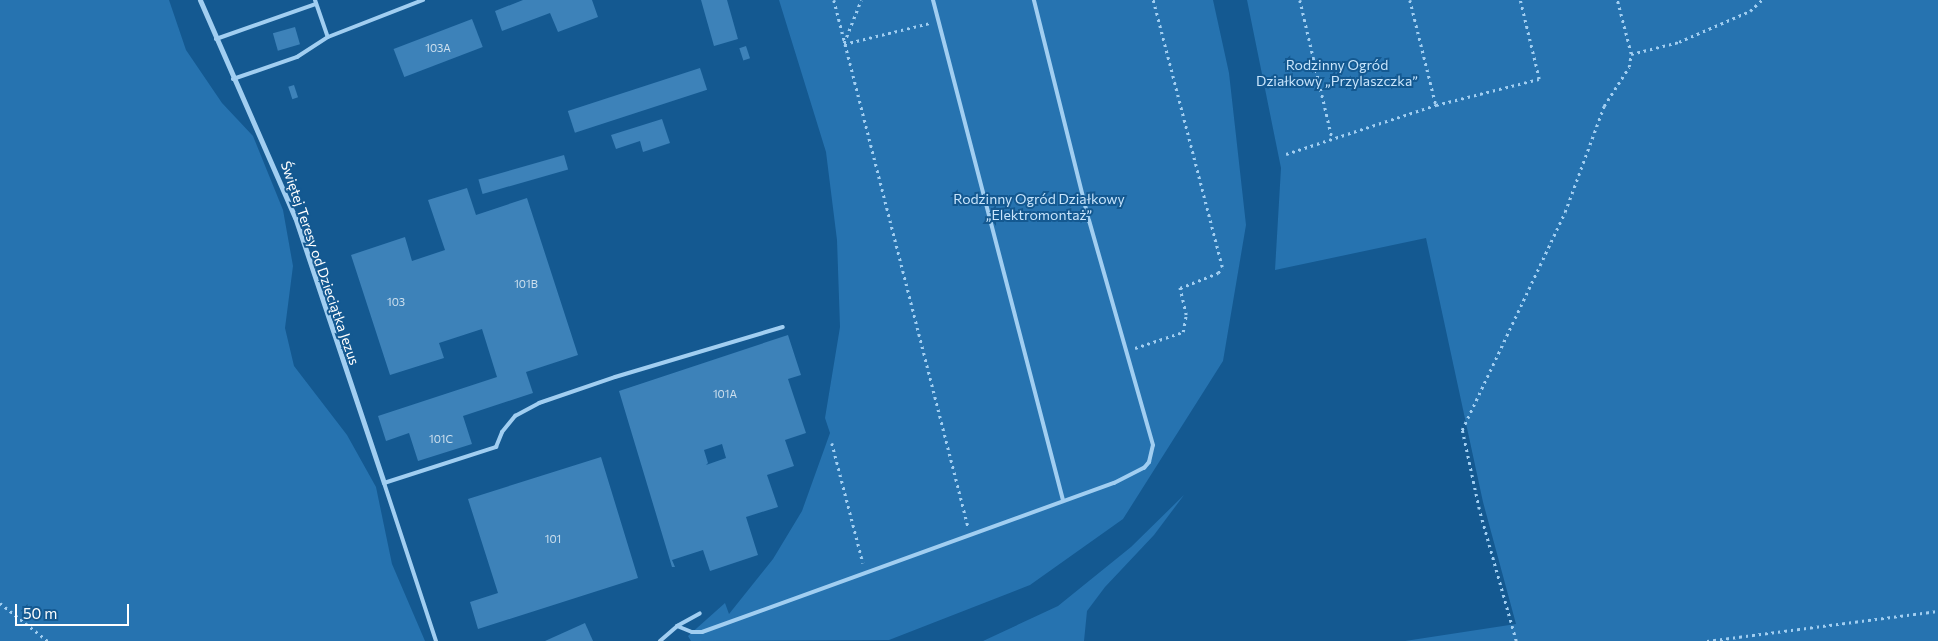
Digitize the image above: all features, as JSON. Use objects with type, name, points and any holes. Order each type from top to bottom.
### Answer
[{"type":"street","name":"Świętej Teresy od Dzieciątka Jezus","points":[[200,0],[233,79],[266,146],[295,217],[384,483]]},
{"type":"lane","points":[[233,79],[297,57],[328,37],[423,0]]},
{"type":"lane","points":[[933,0],[1064,500]]},
{"type":"lane","points":[[677,626],[692,632],[702,632],[1114,483],[1144,468],[1151,457],[1153,445],[1125,352],[1034,0]]},
{"type":"lane","points":[[216,39],[316,2],[328,37]]},
{"type":"lane","points":[[436,641],[384,483],[496,447],[502,432],[515,416],[539,403],[615,377],[783,327]]},
{"type":"lane","points":[[660,641],[677,626],[700,613]]},
{"type":"path","points":[[834,0],[970,535]]},
{"type":"path","points":[[844,44],[861,0]]},
{"type":"path","points":[[1125,352],[1182,332],[1186,316],[1180,288],[1218,273],[1222,267],[1153,0]]},
{"type":"path","points":[[1300,0],[1332,138]]},
{"type":"path","points":[[1410,0],[1436,105]]},
{"type":"path","points":[[1286,154],[1436,105],[1539,79],[1520,0]]},
{"type":"path","points":[[1516,641],[1478,509],[1462,430],[1565,212],[1604,106],[1623,80],[1631,54],[1617,0]]},
{"type":"path","points":[[1631,54],[1678,42],[1750,11],[1762,0]]},
{"type":"path","points":[[844,44],[938,21]]},
{"type":"path","points":[[832,444],[866,572]]},
{"type":"path","points":[[0,603],[48,641]]},
{"type":"path","points":[[1707,641],[1938,611]]},
{"type":"green space","points":[[0,0],[169,0],[186,50],[222,103],[253,136],[283,210],[293,266],[285,328],[294,366],[347,435],[376,487],[392,564],[425,641],[0,641]]},
{"type":"green space","name":"Rodzinny Ogród Działkowy „Elektromontaż”","points":[[779,0],[1213,0],[1229,73],[1246,225],[1223,361],[1123,519],[1030,585],[889,640],[691,641],[688,636],[725,603],[729,614],[773,559],[802,511],[830,433],[825,418],[840,327],[837,240],[826,152]]},
{"type":"green space","name":"Rodzinny Ogród Działkowy „Przylaszczka”","points":[[1247,0],[1938,0],[1938,641],[1405,641],[1516,624],[1483,502],[1426,238],[1275,270],[1281,168]]},
{"type":"green space","points":[[1184,495],[1154,535],[1105,587],[1087,611],[1084,641],[983,641],[1058,606],[1131,547]]},
{"type":"building","points":[[523,0],[592,0],[598,17],[558,32],[550,13],[502,31],[495,11]]},
{"type":"building","points":[[701,0],[727,0],[738,39],[714,46]]},
{"type":"building","points":[[472,19],[483,47],[404,77],[394,49]]},
{"type":"building","points":[[295,27],[300,44],[278,51],[273,33]]},
{"type":"building","points":[[746,46],[750,58],[743,61],[739,48]]},
{"type":"building","points":[[700,68],[707,90],[575,133],[568,111]]},
{"type":"building","points":[[294,85],[298,97],[292,99],[288,87]]},
{"type":"building","points":[[662,119],[670,143],[643,152],[640,141],[616,149],[611,135]]},
{"type":"building","points":[[564,155],[568,169],[483,194],[478,180]]},
{"type":"building","points":[[467,188],[476,215],[527,198],[578,355],[526,372],[533,393],[463,416],[472,444],[418,461],[409,433],[386,441],[378,416],[497,377],[482,329],[439,343],[444,358],[390,375],[351,255],[405,237],[412,261],[445,250],[428,200]]},
{"type":"building","points":[[788,335],[801,375],[788,379],[806,433],[785,440],[794,466],[767,475],[778,507],[746,517],[758,555],[710,571],[703,550],[672,560],[675,567],[672,567],[619,391]],"holes":[[[722,444],[726,458],[706,465],[708,463],[704,450]]]},
{"type":"building","points":[[601,457],[638,578],[478,629],[470,602],[498,593],[468,499]]},
{"type":"building","points":[[585,623],[593,641],[545,641]]}]
